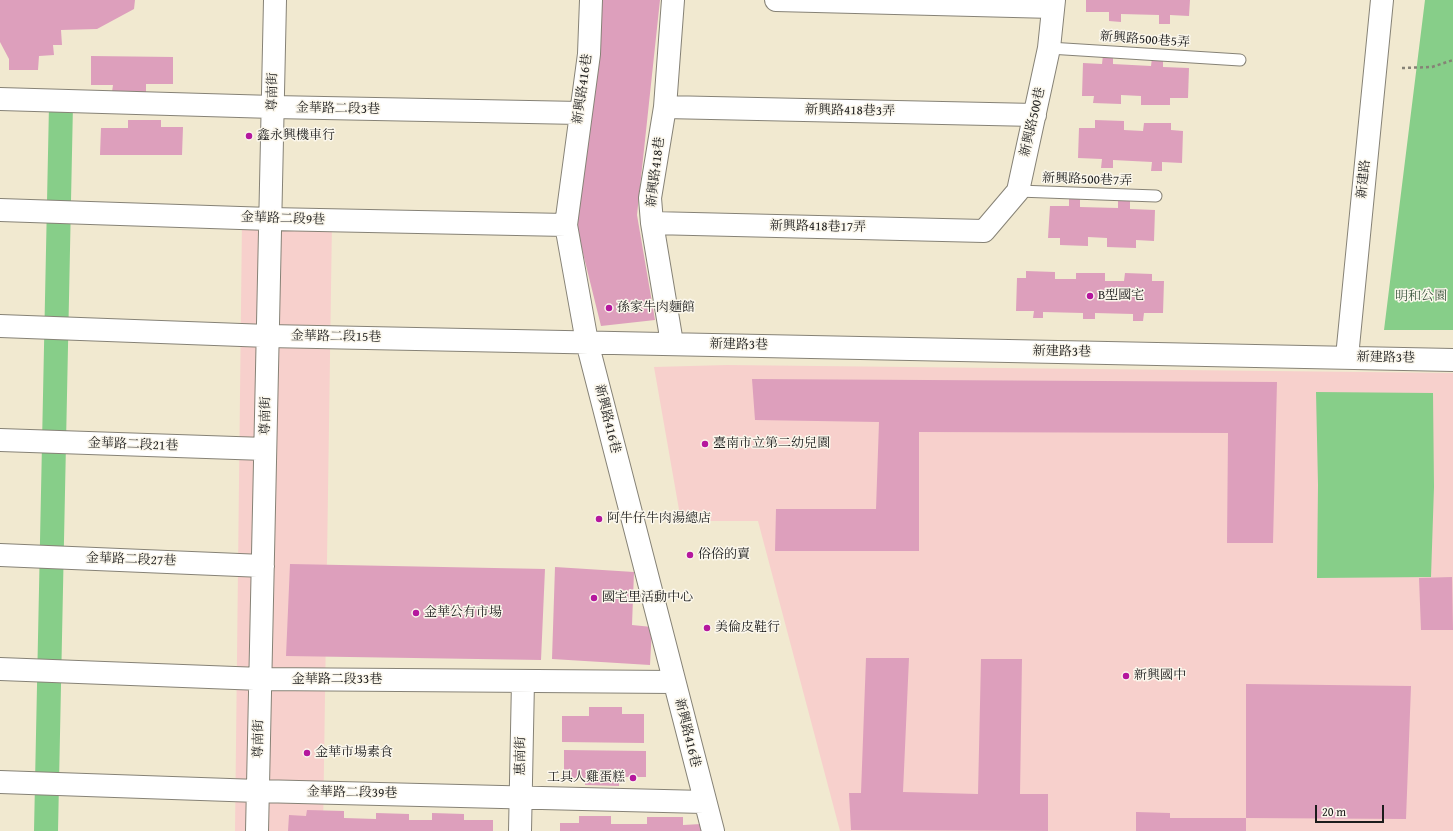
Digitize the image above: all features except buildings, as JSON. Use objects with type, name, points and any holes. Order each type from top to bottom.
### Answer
[{"type":"street","name":"尊南街","points":[[257,831],[275,0]]},
{"type":"street","name":"新興路416巷","points":[[591,0],[589,54],[566,226],[587,342],[704,802],[713,831]]},
{"type":"street","name":"新興路418巷","points":[[672,343],[652,223],[650,198],[665,107],[673,0]]},
{"type":"street","points":[[776,0],[1054,3]]},
{"type":"street","name":"新建路","points":[[1347,357],[1382,0]]},
{"type":"street","name":"新興路500巷","points":[[984,231],[1018,191],[1050,48],[1054,3]]},
{"type":"street","name":"金華路二段3巷","points":[[0,99],[272,107],[580,113]]},
{"type":"street","name":"新興路418巷3弄","points":[[665,107],[1035,115]]},
{"type":"street","name":"金華路二段9巷","points":[[0,210],[270,219],[566,226]]},
{"type":"street","name":"新興路418巷17弄","points":[[652,223],[984,231]]},
{"type":"street","name":"金華路二段15巷","points":[[0,326],[268,336],[672,343]]},
{"type":"street","name":"新建路3巷","points":[[672,343],[1453,360]]},
{"type":"street","name":"金華路二段21巷","points":[[0,440],[265,449]]},
{"type":"street","name":"金華路二段27巷","points":[[0,555],[263,566]]},
{"type":"street","name":"金華路二段33巷","points":[[0,669],[261,679],[674,682]]},
{"type":"street","name":"惠南街","points":[[520,831],[523,681]]},
{"type":"street","name":"金華路二段39巷","points":[[0,782],[258,791],[704,802]]},
{"type":"lane","name":"新興路500巷5弄","points":[[1050,48],[1240,60]]},
{"type":"lane","name":"新興路500巷7弄","points":[[1018,191],[1156,196]]},
{"type":"path","points":[[1402,68],[1432,67],[1453,60]]},
{"type":"shaded area","points":[[242,220],[332,221],[323,831],[235,831]]},
{"type":"shaded area","name":"新興國中","points":[[727,365],[1453,373],[1453,831],[840,831],[758,521],[681,521],[654,367]]},
{"type":"green space","name":"明和公園","points":[[1425,0],[1453,0],[1453,330],[1384,330]]},
{"type":"green space","points":[[73,104],[58,831],[34,831],[49,105]]},
{"type":"green space","points":[[1316,392],[1433,393],[1434,487],[1431,577],[1317,578],[1318,485]]},
{"type":"place","name":"鑫永興機車行","points":[[249,136]]},
{"type":"place","name":"B型國宅","points":[[1090,296]]},
{"type":"place","name":"孫家牛肉麵館","points":[[609,308]]},
{"type":"place","name":"臺南市立第二幼兒園","points":[[705,444]]},
{"type":"place","name":"阿牛仔牛肉湯總店","points":[[599,519]]},
{"type":"place","name":"俗俗的賣","points":[[690,555]]},
{"type":"place","name":"國宅里活動中心","points":[[594,598]]},
{"type":"place","name":"金華公有市場","points":[[416,613]]},
{"type":"place","name":"美倫皮鞋行","points":[[707,628]]},
{"type":"place","name":"新興國中","points":[[1126,676]]},
{"type":"place","name":"金華市場素食","points":[[307,753]]},
{"type":"place","name":"工具人雞蛋糕","points":[[633,778]]}]
